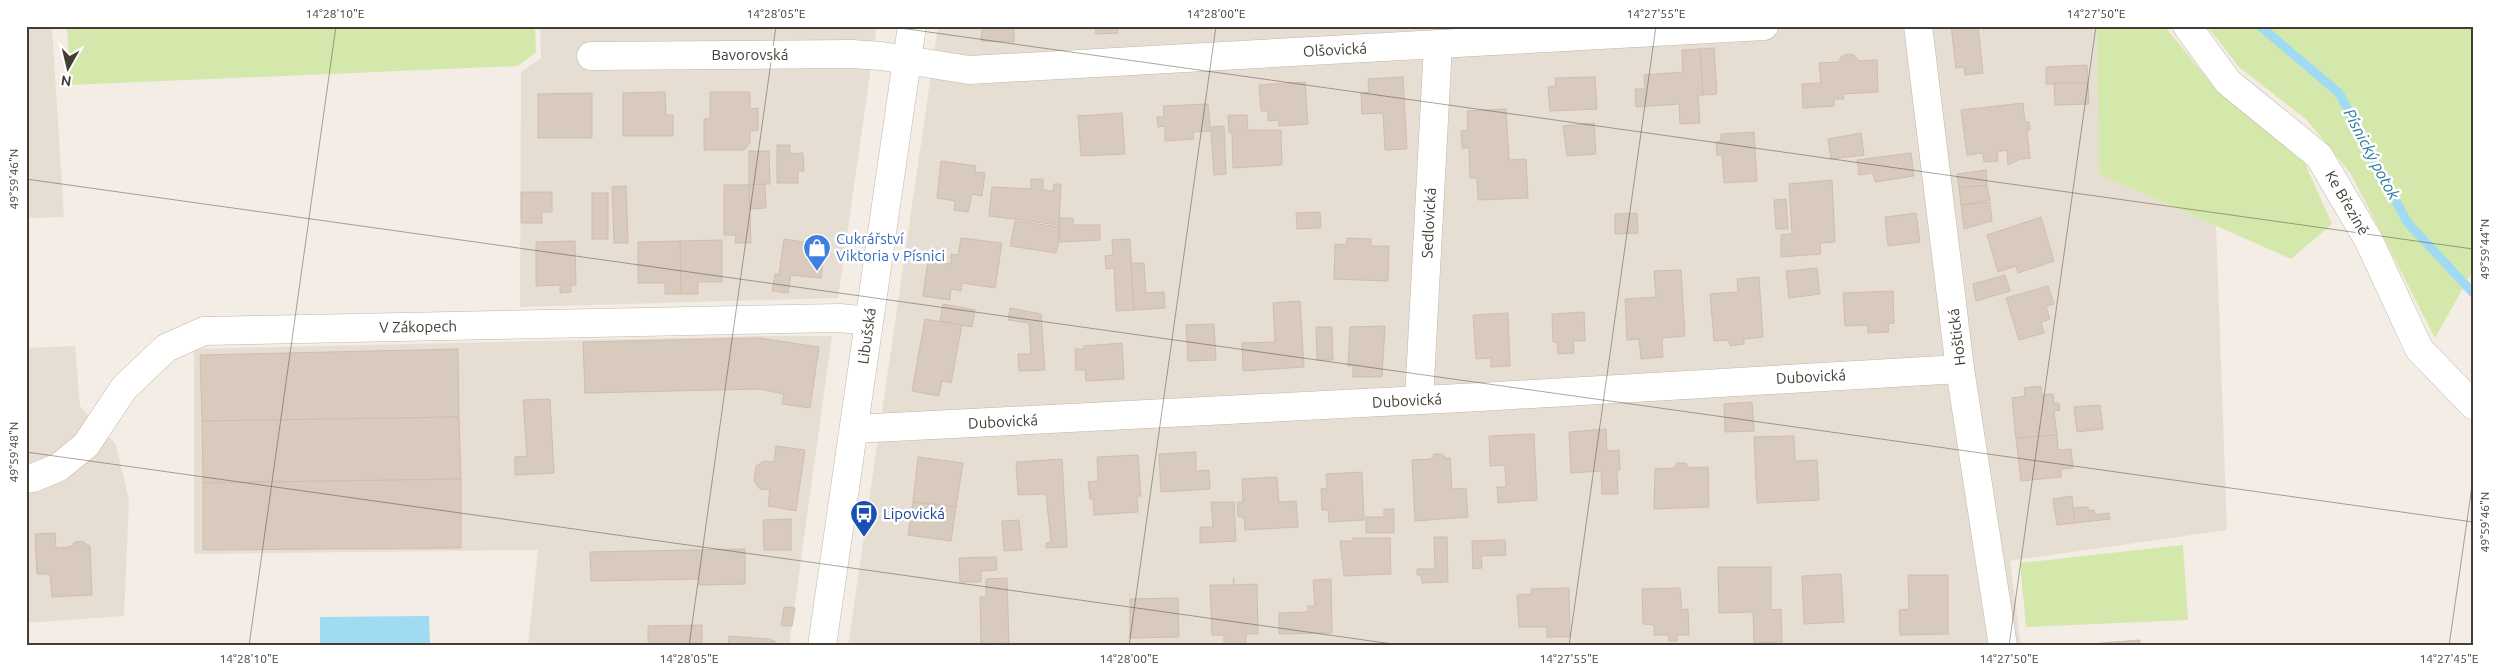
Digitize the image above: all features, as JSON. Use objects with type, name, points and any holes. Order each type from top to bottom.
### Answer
[{"type":"street","name":"Libušská","points":[[822,646],[912,26]]},
{"type":"street","name":"Olšovická","points":[[907,60],[969,70],[1764,26]]},
{"type":"street","name":"Hoštická","points":[[1918,26],[1960,369],[2003,646]]},
{"type":"street","name":"Ke Březině","points":[[2187,26],[2228,82],[2319,156],[2369,241],[2419,349],[2473,405]]},
{"type":"street","name":"Sedlovická","points":[[1419,400],[1438,45]]},
{"type":"street","name":"Bavorovská","points":[[592,56],[852,54],[907,60]]},
{"type":"street","name":"V Zákopech","points":[[26,479],[59,467],[86,445],[124,388],[166,348],[204,331],[840,318],[869,321]]},
{"type":"street","name":"Dubovická","points":[[854,430],[1960,369]]},
{"type":"shaded area","points":[[26,26],[52,26],[64,217],[26,218]]},
{"type":"shaded area","points":[[540,26],[877,26],[838,298],[520,307],[521,72],[541,58]]},
{"type":"shaded area","points":[[938,26],[2097,26],[2099,174],[2216,226],[2227,530],[2010,561],[2021,646],[848,646]]},
{"type":"shaded area","points":[[755,336],[832,336],[789,646],[528,646],[538,550],[194,554],[194,349]]},
{"type":"shaded area","points":[[75,346],[80,406],[116,445],[129,500],[124,616],[26,623],[26,348]]},
{"type":"green space","points":[[67,26],[535,26],[536,52],[518,66],[70,85]]},
{"type":"green space","points":[[2097,26],[2164,26],[2213,85],[2304,161],[2332,224],[2291,259],[2099,174]]},
{"type":"green space","points":[[2207,26],[2473,26],[2473,270],[2435,338],[2351,174],[2307,120],[2239,67]]},
{"type":"green space","points":[[2183,545],[2188,620],[2026,627],[2020,563]]},
{"type":"water","points":[[429,616],[430,646],[320,646],[320,617]]},
{"type":"building","points":[[971,26],[1014,26],[1014,42],[981,41],[982,28]]},
{"type":"building","points":[[1095,26],[1117,26],[1118,33],[1096,34]]},
{"type":"building","points":[[1951,26],[1978,26],[1983,73],[1965,75],[1964,67],[1956,68]]},
{"type":"building","points":[[1714,48],[1717,94],[1703,95],[1700,49]]},
{"type":"building","points":[[1700,49],[1703,95],[1698,95],[1700,123],[1680,124],[1679,104],[1636,107],[1635,89],[1645,89],[1644,75],[1683,72],[1682,50]]},
{"type":"building","points":[[1854,55],[1859,61],[1877,60],[1878,92],[1843,94],[1844,99],[1834,99],[1834,106],[1803,108],[1802,84],[1821,83],[1819,63],[1838,62],[1842,56]]},
{"type":"building","points":[[2087,65],[2088,83],[2046,84],[2046,67]]},
{"type":"building","points":[[1403,77],[1407,149],[1385,150],[1383,113],[1362,114],[1361,93],[1369,92],[1368,79]]},
{"type":"building","points":[[1595,77],[1597,109],[1550,111],[1548,87],[1556,86],[1555,78]]},
{"type":"building","points":[[1305,82],[1308,124],[1279,126],[1278,120],[1268,121],[1268,111],[1261,111],[1259,85]]},
{"type":"building","points":[[2054,83],[2088,83],[2089,104],[2055,105]]},
{"type":"building","points":[[665,92],[666,115],[673,115],[673,136],[623,136],[623,93]]},
{"type":"building","points":[[710,92],[750,92],[750,109],[758,108],[758,130],[750,131],[750,143],[744,150],[704,150],[704,119],[710,119]]},
{"type":"building","points":[[592,93],[592,138],[538,138],[538,94]]},
{"type":"building","points":[[2023,103],[2025,122],[2029,122],[2030,130],[2027,131],[2030,158],[2020,159],[2008,165],[2007,150],[1997,152],[1998,161],[1984,162],[1983,153],[1967,155],[1961,110]]},
{"type":"building","points":[[1208,104],[1210,127],[1224,126],[1226,174],[1214,175],[1211,131],[1193,132],[1194,139],[1165,141],[1165,126],[1158,127],[1157,117],[1164,117],[1163,106]]},
{"type":"building","points":[[1506,109],[1509,160],[1526,159],[1528,198],[1478,200],[1477,178],[1470,178],[1469,148],[1462,148],[1461,131],[1468,130],[1467,111]]},
{"type":"building","points":[[1122,113],[1125,154],[1081,156],[1078,116]]},
{"type":"building","points":[[1228,115],[1247,115],[1248,130],[1281,130],[1282,165],[1233,168],[1232,134],[1229,132]]},
{"type":"building","points":[[1594,123],[1596,154],[1567,156],[1563,126]]},
{"type":"building","points":[[1754,132],[1757,181],[1724,183],[1722,155],[1717,155],[1716,142],[1721,141],[1721,134]]},
{"type":"building","points":[[1861,133],[1864,155],[1831,159],[1828,139]]},
{"type":"building","points":[[777,145],[790,145],[790,154],[803,153],[804,171],[798,171],[798,183],[777,183]]},
{"type":"building","points":[[749,151],[769,151],[770,184],[749,185]]},
{"type":"building","points":[[1911,153],[1914,176],[1875,182],[1873,173],[1859,175],[1857,160]]},
{"type":"building","points":[[941,161],[976,166],[975,172],[985,173],[982,196],[972,194],[968,212],[954,210],[955,201],[937,198]]},
{"type":"building","points":[[1986,170],[1987,185],[1959,188],[1957,174]]},
{"type":"building","points":[[1031,179],[1043,179],[1043,190],[1053,191],[1054,184],[1061,184],[1059,225],[989,216],[992,187],[1031,189]]},
{"type":"building","points":[[1832,180],[1835,242],[1820,243],[1821,254],[1781,257],[1781,235],[1792,234],[1789,184]]},
{"type":"building","points":[[765,184],[766,208],[750,209],[749,185]]},
{"type":"building","points":[[724,185],[749,185],[751,243],[735,243],[736,235],[724,235]]},
{"type":"building","points":[[1987,185],[1990,200],[1961,205],[1959,188]]},
{"type":"building","points":[[626,186],[628,243],[614,243],[612,187]]},
{"type":"building","points":[[521,192],[552,192],[552,212],[542,212],[542,223],[521,223]]},
{"type":"building","points":[[592,193],[608,193],[608,239],[592,239]]},
{"type":"building","points":[[1786,199],[1788,229],[1776,229],[1774,200]]},
{"type":"building","points":[[1990,202],[1992,221],[1964,229],[1961,205]]},
{"type":"building","points":[[1320,212],[1321,228],[1297,229],[1296,213]]},
{"type":"building","points":[[1637,213],[1638,233],[1615,234],[1615,214]]},
{"type":"building","points":[[1916,213],[1920,242],[1888,246],[1885,217]]},
{"type":"building","points":[[2041,217],[2054,261],[2018,273],[2016,266],[1998,272],[1987,235]]},
{"type":"building","points":[[1059,218],[1073,218],[1073,225],[1100,225],[1100,240],[1060,242]]},
{"type":"building","points":[[1015,221],[1059,227],[1059,242],[1056,253],[1010,246]]},
{"type":"building","points":[[961,238],[1002,243],[995,288],[962,283],[961,291],[951,289],[950,300],[923,296],[928,261],[951,264],[951,254],[958,255]]},
{"type":"building","points":[[1347,238],[1371,239],[1371,246],[1389,246],[1388,281],[1334,279],[1335,244],[1346,245]]},
{"type":"building","points":[[784,239],[825,245],[821,278],[791,275],[788,293],[772,291],[775,274],[779,274]]},
{"type":"building","points":[[1130,239],[1134,310],[1116,311],[1114,268],[1106,269],[1105,256],[1113,255],[1112,240]]},
{"type":"building","points":[[722,240],[722,282],[698,282],[698,294],[681,294],[680,241]]},
{"type":"building","points":[[575,241],[576,285],[571,285],[571,292],[560,293],[560,285],[536,286],[536,242]]},
{"type":"building","points":[[680,241],[681,294],[665,294],[665,283],[638,283],[638,242]]},
{"type":"building","points":[[1131,263],[1144,263],[1146,293],[1164,292],[1165,308],[1134,310]]},
{"type":"building","points":[[1817,268],[1820,294],[1789,298],[1786,271]]},
{"type":"building","points":[[1681,270],[1685,336],[1662,338],[1663,357],[1641,359],[1639,339],[1627,340],[1625,299],[1656,297],[1654,271]]},
{"type":"building","points":[[2005,275],[2010,291],[1976,301],[1973,284]]},
{"type":"building","points":[[1759,277],[1763,337],[1744,339],[1744,344],[1730,346],[1729,340],[1714,341],[1710,294],[1738,292],[1737,279]]},
{"type":"building","points":[[2048,286],[2054,304],[2046,306],[2050,319],[2041,322],[2044,333],[2019,340],[2006,298]]},
{"type":"building","points":[[1893,291],[1894,323],[1888,324],[1889,332],[1868,333],[1868,325],[1845,326],[1843,293]]},
{"type":"building","points":[[1300,301],[1304,367],[1243,371],[1242,343],[1275,342],[1273,303]]},
{"type":"building","points":[[943,304],[975,310],[972,327],[940,321]]},
{"type":"building","points":[[1010,308],[1041,314],[1045,370],[1019,371],[1018,354],[1031,354],[1029,323],[1008,320]]},
{"type":"building","points":[[1584,312],[1585,341],[1573,341],[1574,353],[1558,354],[1557,342],[1553,342],[1552,314]]},
{"type":"building","points":[[1508,313],[1510,366],[1491,367],[1491,358],[1476,359],[1473,315]]},
{"type":"building","points":[[925,319],[962,325],[951,383],[942,381],[939,396],[912,391]]},
{"type":"building","points":[[1214,324],[1216,360],[1188,361],[1186,325]]},
{"type":"building","points":[[1385,326],[1382,377],[1353,377],[1353,366],[1348,366],[1350,327]]},
{"type":"building","points":[[1316,327],[1332,327],[1333,360],[1317,360]]},
{"type":"building","points":[[759,338],[819,347],[810,408],[782,404],[784,394],[760,389],[585,393],[583,342]]},
{"type":"building","points":[[1122,343],[1124,379],[1086,381],[1085,370],[1076,370],[1075,349],[1084,349],[1084,346]]},
{"type":"building","points":[[458,349],[459,417],[202,421],[200,355]]},
{"type":"building","points":[[2041,386],[2042,395],[2053,394],[2054,403],[2059,403],[2060,410],[2054,411],[2057,435],[2016,438],[2012,398],[2025,396],[2024,388]]},
{"type":"building","points":[[550,399],[554,473],[515,475],[515,457],[527,456],[523,400]]},
{"type":"building","points":[[1752,402],[1754,431],[1725,432],[1724,404]]},
{"type":"building","points":[[2100,405],[2103,429],[2077,432],[2074,407]]},
{"type":"building","points":[[459,417],[461,479],[203,483],[202,421]]},
{"type":"building","points":[[1606,429],[1607,451],[1619,450],[1620,470],[1617,470],[1618,494],[1602,494],[1601,471],[1571,473],[1569,432]]},
{"type":"building","points":[[1534,434],[1537,500],[1498,503],[1497,487],[1506,487],[1505,465],[1490,466],[1489,436]]},
{"type":"building","points":[[2057,435],[2058,450],[2071,449],[2073,468],[2061,469],[2061,477],[2021,481],[2016,438]]},
{"type":"building","points":[[1794,436],[1795,461],[1817,460],[1819,500],[1757,503],[1754,437]]},
{"type":"building","points":[[776,446],[805,450],[796,511],[768,506],[770,490],[760,489],[754,481],[756,466],[764,461],[774,462]]},
{"type":"building","points":[[1196,452],[1196,471],[1209,470],[1210,489],[1161,492],[1159,454]]},
{"type":"building","points":[[1434,454],[1442,454],[1446,458],[1450,458],[1452,489],[1466,488],[1468,517],[1415,521],[1412,460],[1431,459]]},
{"type":"building","points":[[1138,455],[1141,496],[1137,496],[1138,512],[1094,515],[1093,499],[1090,499],[1088,482],[1098,481],[1097,457]]},
{"type":"building","points":[[918,457],[963,463],[956,507],[913,502]]},
{"type":"building","points":[[1062,459],[1067,547],[1046,548],[1046,543],[1051,542],[1046,494],[1018,495],[1016,462]]},
{"type":"building","points":[[1677,463],[1686,463],[1689,468],[1708,467],[1709,507],[1654,509],[1655,469],[1674,468]]},
{"type":"building","points":[[1362,472],[1364,520],[1329,522],[1328,510],[1322,510],[1321,489],[1327,488],[1326,474]]},
{"type":"building","points":[[1277,477],[1279,502],[1296,501],[1298,527],[1245,530],[1244,517],[1238,517],[1237,502],[1243,502],[1242,479]]},
{"type":"building","points":[[461,479],[461,548],[203,550],[203,483]]},
{"type":"building","points":[[2072,496],[2075,523],[2057,525],[2053,499]]},
{"type":"building","points":[[913,502],[956,507],[951,541],[908,535]]},
{"type":"building","points":[[1211,502],[1234,502],[1236,541],[1200,543],[1200,527],[1213,527]]},
{"type":"building","points":[[2088,507],[2089,511],[2094,510],[2095,515],[2109,513],[2110,519],[2075,523],[2073,508]]},
{"type":"building","points":[[1384,509],[1394,509],[1394,533],[1366,533],[1366,517],[1384,517]]},
{"type":"building","points":[[791,519],[791,550],[764,550],[763,520]]},
{"type":"building","points":[[1019,520],[1022,550],[1004,551],[1002,521]]},
{"type":"building","points":[[55,533],[56,548],[70,547],[75,542],[82,541],[90,546],[92,595],[52,597],[50,574],[37,574],[35,534]]},
{"type":"building","points":[[1434,537],[1447,537],[1448,582],[1422,583],[1421,575],[1417,575],[1417,569],[1435,569]]},
{"type":"building","points":[[1353,538],[1390,538],[1391,574],[1344,576],[1340,541],[1353,541]]},
{"type":"building","points":[[1505,540],[1506,555],[1481,556],[1482,568],[1473,569],[1472,541]]},
{"type":"building","points":[[745,549],[745,584],[699,585],[699,579],[591,581],[590,552]]},
{"type":"building","points":[[996,557],[997,570],[981,571],[981,582],[960,582],[959,558]]},
{"type":"building","points":[[1718,567],[1771,567],[1771,610],[1781,609],[1782,642],[1754,643],[1753,612],[1719,613]]},
{"type":"building","points":[[1841,574],[1844,622],[1804,624],[1802,576]]},
{"type":"building","points":[[1908,575],[1948,575],[1948,634],[1900,635],[1899,610],[1909,609]]},
{"type":"building","points":[[1007,578],[1009,643],[1003,643],[1003,646],[988,646],[988,643],[981,643],[980,597],[986,597],[986,579]]},
{"type":"building","points":[[1234,578],[1234,585],[1257,584],[1258,634],[1246,634],[1246,645],[1224,646],[1224,635],[1212,635],[1210,585],[1233,585]]},
{"type":"building","points":[[1331,579],[1332,633],[1279,634],[1279,613],[1308,612],[1308,606],[1315,606],[1313,580]]},
{"type":"building","points":[[1569,588],[1570,637],[1547,637],[1547,627],[1519,627],[1517,595],[1531,594],[1531,589]]},
{"type":"building","points":[[1680,588],[1682,610],[1688,609],[1689,635],[1677,635],[1677,641],[1669,641],[1668,635],[1654,635],[1654,625],[1643,624],[1642,589]]},
{"type":"building","points":[[1178,598],[1179,637],[1130,638],[1130,599]]},
{"type":"building","points":[[784,607],[795,608],[792,626],[781,626]]},
{"type":"building","points":[[702,625],[702,646],[675,646],[675,642],[648,642],[648,626]]},
{"type":"building","points":[[729,636],[769,639],[776,642],[778,646],[728,646]]},
{"type":"building","points":[[2140,640],[2140,646],[2063,646]]},
{"type":"waterway","name":"Písnický potok","points":[[2260,26],[2339,93],[2407,222],[2473,293]]},
{"type":"place","name":"Cukrářství Viktoria v Písnici","points":[[817,272]]},
{"type":"place","name":"Lipovická","points":[[864,538]]}]
